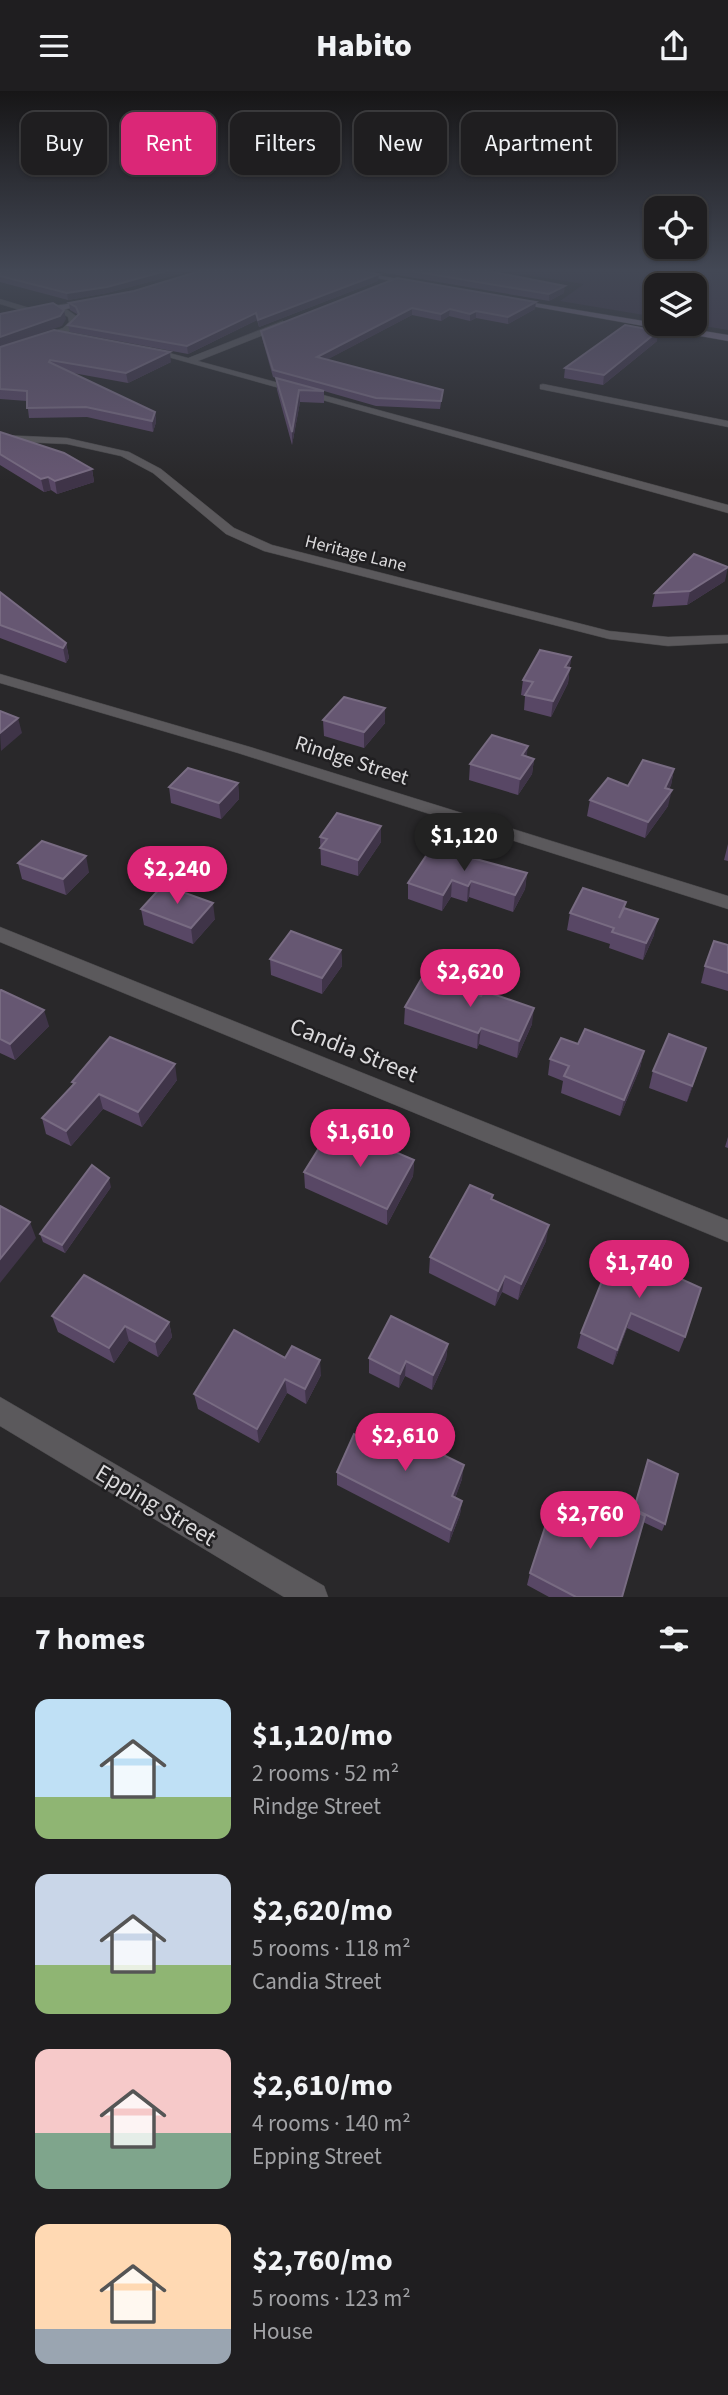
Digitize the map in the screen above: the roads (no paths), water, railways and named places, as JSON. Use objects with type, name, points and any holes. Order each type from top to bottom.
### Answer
[{"type":"street","points":[[0,353],[41,340]]},
{"type":"street","points":[[191,360],[242,340]]},
{"type":"street","points":[[137,348],[191,360],[728,509]]},
{"type":"street","points":[[543,387],[728,424]]},
{"type":"street","name":"Heritage Lane","points":[[0,438],[67,441],[125,454],[157,471],[230,531],[281,552],[609,635],[656,642],[702,643],[728,639]]},
{"type":"street","name":"Rindge Street","points":[[0,678],[244,750],[728,903]]},
{"type":"street","name":"Candia Street","points":[[0,934],[728,1231]]},
{"type":"street","name":"Epping Street","points":[[0,1411],[313,1597]]}]
